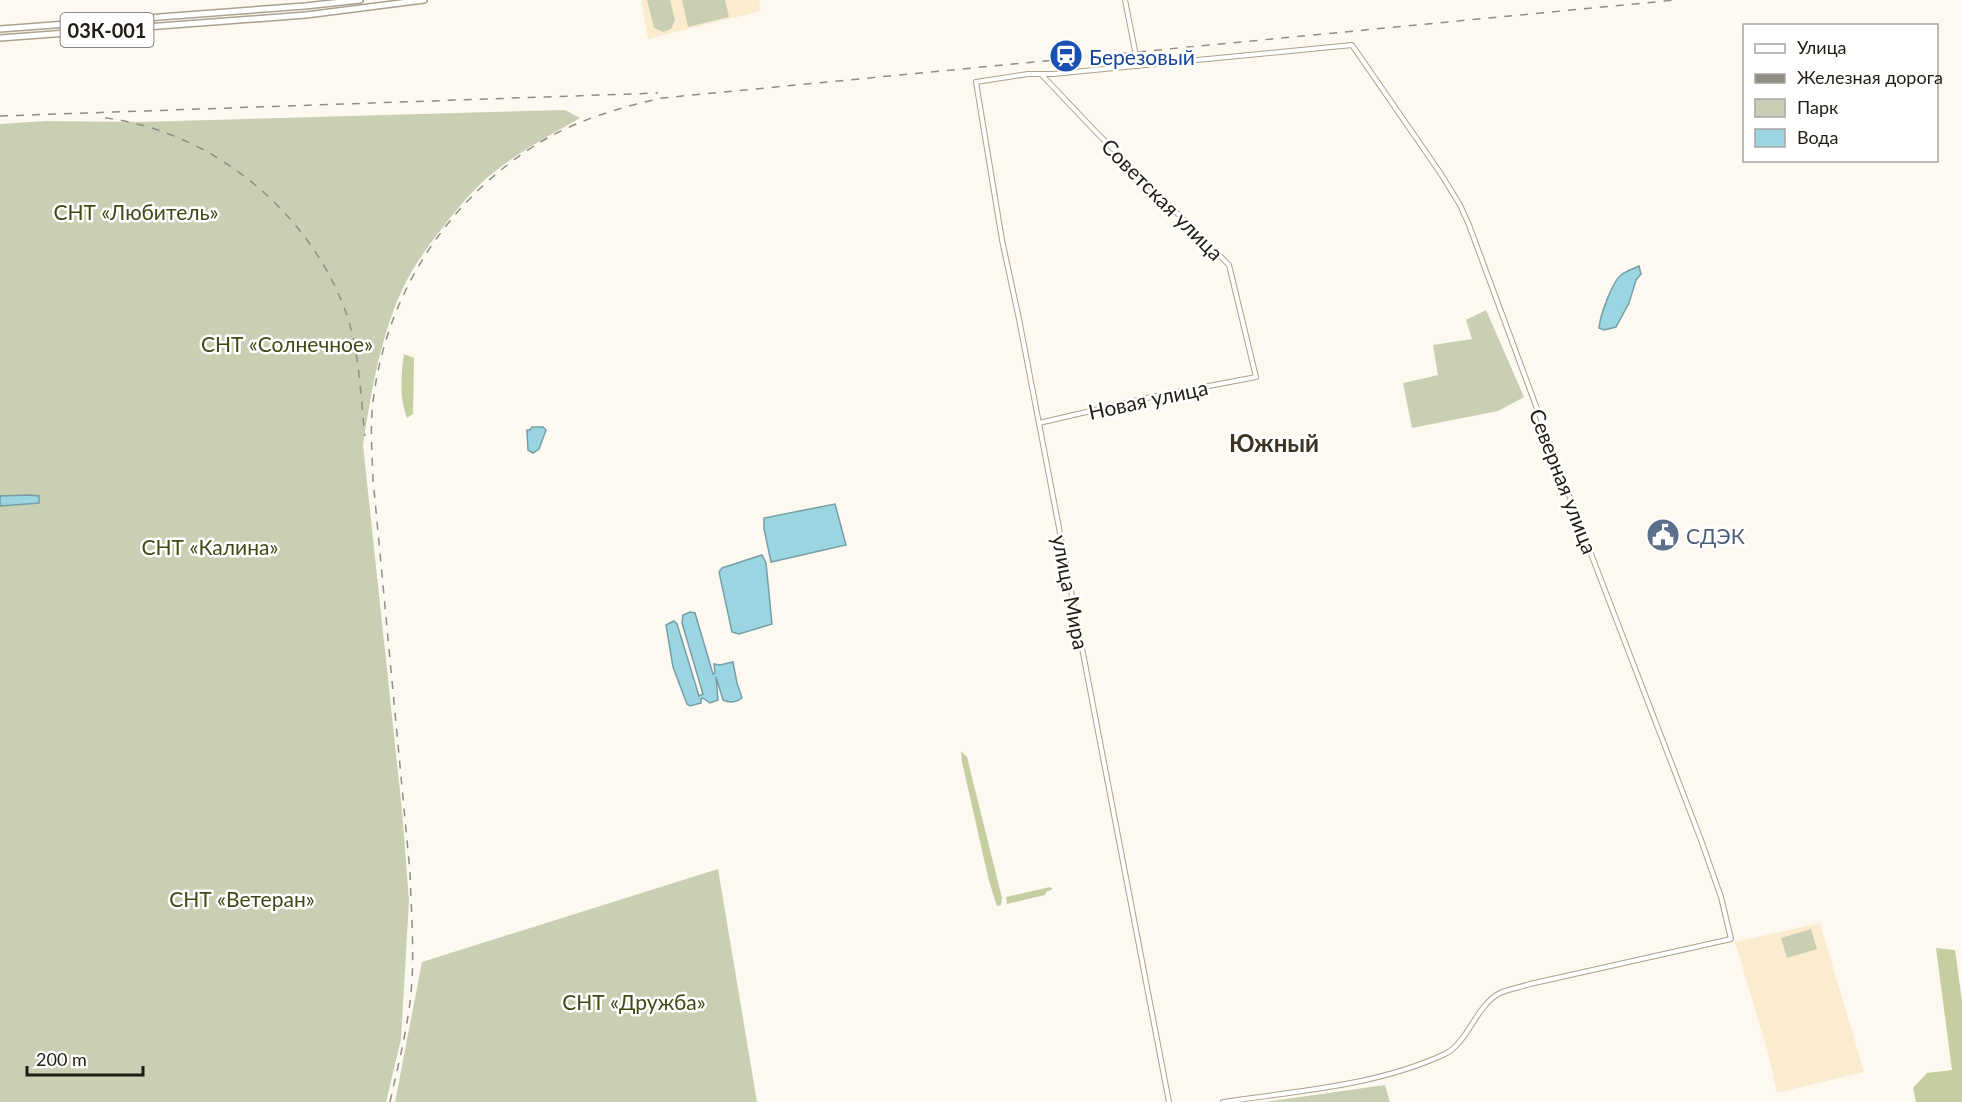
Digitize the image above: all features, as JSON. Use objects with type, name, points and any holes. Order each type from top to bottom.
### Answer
[{"type":"main road","name":"03К-001","points":[[0,29],[296,7],[360,0]]},
{"type":"main road","name":"03К-001","points":[[0,38],[296,16],[424,0]]},
{"type":"street","points":[[1041,74],[1138,66],[1125,0]]},
{"type":"street","name":"Северная улица","points":[[1138,66],[1352,45],[1441,174],[1469,225],[1583,533],[1701,840],[1721,897],[1731,939],[1499,993],[1486,1005],[1457,1044],[1445,1054],[1386,1075],[1341,1086],[1223,1102]]},
{"type":"street","name":"улица Мира","points":[[1041,74],[976,82],[1002,240],[1118,831],[1168,1102]]},
{"type":"street","name":"Советская улица","points":[[1041,74],[1229,265],[1256,377]]},
{"type":"street","name":"Новая улица","points":[[1039,423],[1151,397],[1256,377]]},
{"type":"shaded area","points":[[641,0],[759,0],[761,11],[648,39]]},
{"type":"shaded area","points":[[1820,923],[1864,1072],[1777,1093],[1768,1053],[1735,942]]},
{"type":"green space","points":[[647,0],[670,0],[675,20],[671,29],[663,32],[654,28]]},
{"type":"green space","points":[[682,0],[725,0],[729,17],[688,27]]},
{"type":"green space","points":[[565,110],[580,118],[518,155],[485,180],[450,218],[418,262],[394,308],[377,366],[369,406],[363,445],[402,810],[409,901],[401,1039],[386,1102],[0,1102],[0,124],[46,121],[139,122]]},
{"type":"green space","points":[[1486,310],[1524,397],[1498,411],[1412,428],[1403,383],[1438,375],[1433,345],[1472,339],[1466,320]]},
{"type":"green space","points":[[404,354],[414,358],[413,414],[407,418],[402,394]]},
{"type":"green space","points":[[961,751],[967,757],[1002,898],[1001,905],[997,906],[989,881]]},
{"type":"green space","name":"СНТ «Дружба»","points":[[718,869],[757,1102],[395,1102],[422,962]]},
{"type":"green space","points":[[1050,887],[1053,889],[1045,895],[1007,904],[1006,897]]},
{"type":"green space","points":[[1811,929],[1817,949],[1787,958],[1781,938]]},
{"type":"green space","points":[[1936,948],[1955,950],[1962,1001],[1962,1102],[1916,1102],[1913,1088],[1927,1073],[1952,1070]]},
{"type":"green space","points":[[1385,1085],[1390,1102],[1264,1102]]},
{"type":"water","points":[[1639,266],[1641,274],[1636,280],[1629,303],[1616,327],[1604,330],[1599,328],[1614,285],[1621,275]]},
{"type":"water","points":[[532,427],[543,427],[546,430],[539,449],[533,453],[528,450],[527,430]]},
{"type":"water","points":[[0,496],[39,496],[39,503],[0,506]]},
{"type":"water","points":[[835,504],[846,545],[771,562],[764,518]]},
{"type":"water","points":[[762,555],[766,563],[772,624],[739,634],[732,632],[719,572],[722,568]]},
{"type":"water","points":[[690,612],[695,613],[713,674],[715,673],[714,664],[733,662],[742,698],[740,700],[728,702],[723,700],[716,677],[718,700],[710,703],[703,698],[701,703],[690,706],[687,704],[673,667],[666,625],[674,621],[677,624],[699,696],[703,694],[682,623],[683,615]]},
{"type":"railway","points":[[390,1102],[409,1010],[413,939],[410,872],[373,479],[371,430],[373,402],[380,364],[391,326],[405,291],[424,257],[446,226],[471,197],[500,171],[531,148],[578,123],[611,111],[662,98],[1675,0]]},
{"type":"railway","points":[[0,116],[658,93]]},
{"type":"railway","points":[[105,118],[145,126],[209,153],[239,172],[291,220],[313,248],[331,278],[345,310],[357,356],[365,436]]},
{"type":"place","name":"Березовый","points":[[1066,56]]},
{"type":"place","name":"СДЭК","points":[[1663,535]]},
{"type":"district","name":"Южный","points":[[1274,442]]},
{"type":"park label","name":"СНТ «Любитель»","points":[[136,211]]},
{"type":"park label","name":"СНТ «Солнечное»","points":[[287,343]]},
{"type":"park label","name":"СНТ «Калина»","points":[[210,546]]},
{"type":"park label","name":"СНТ «Ветеран»","points":[[242,898]]}]
